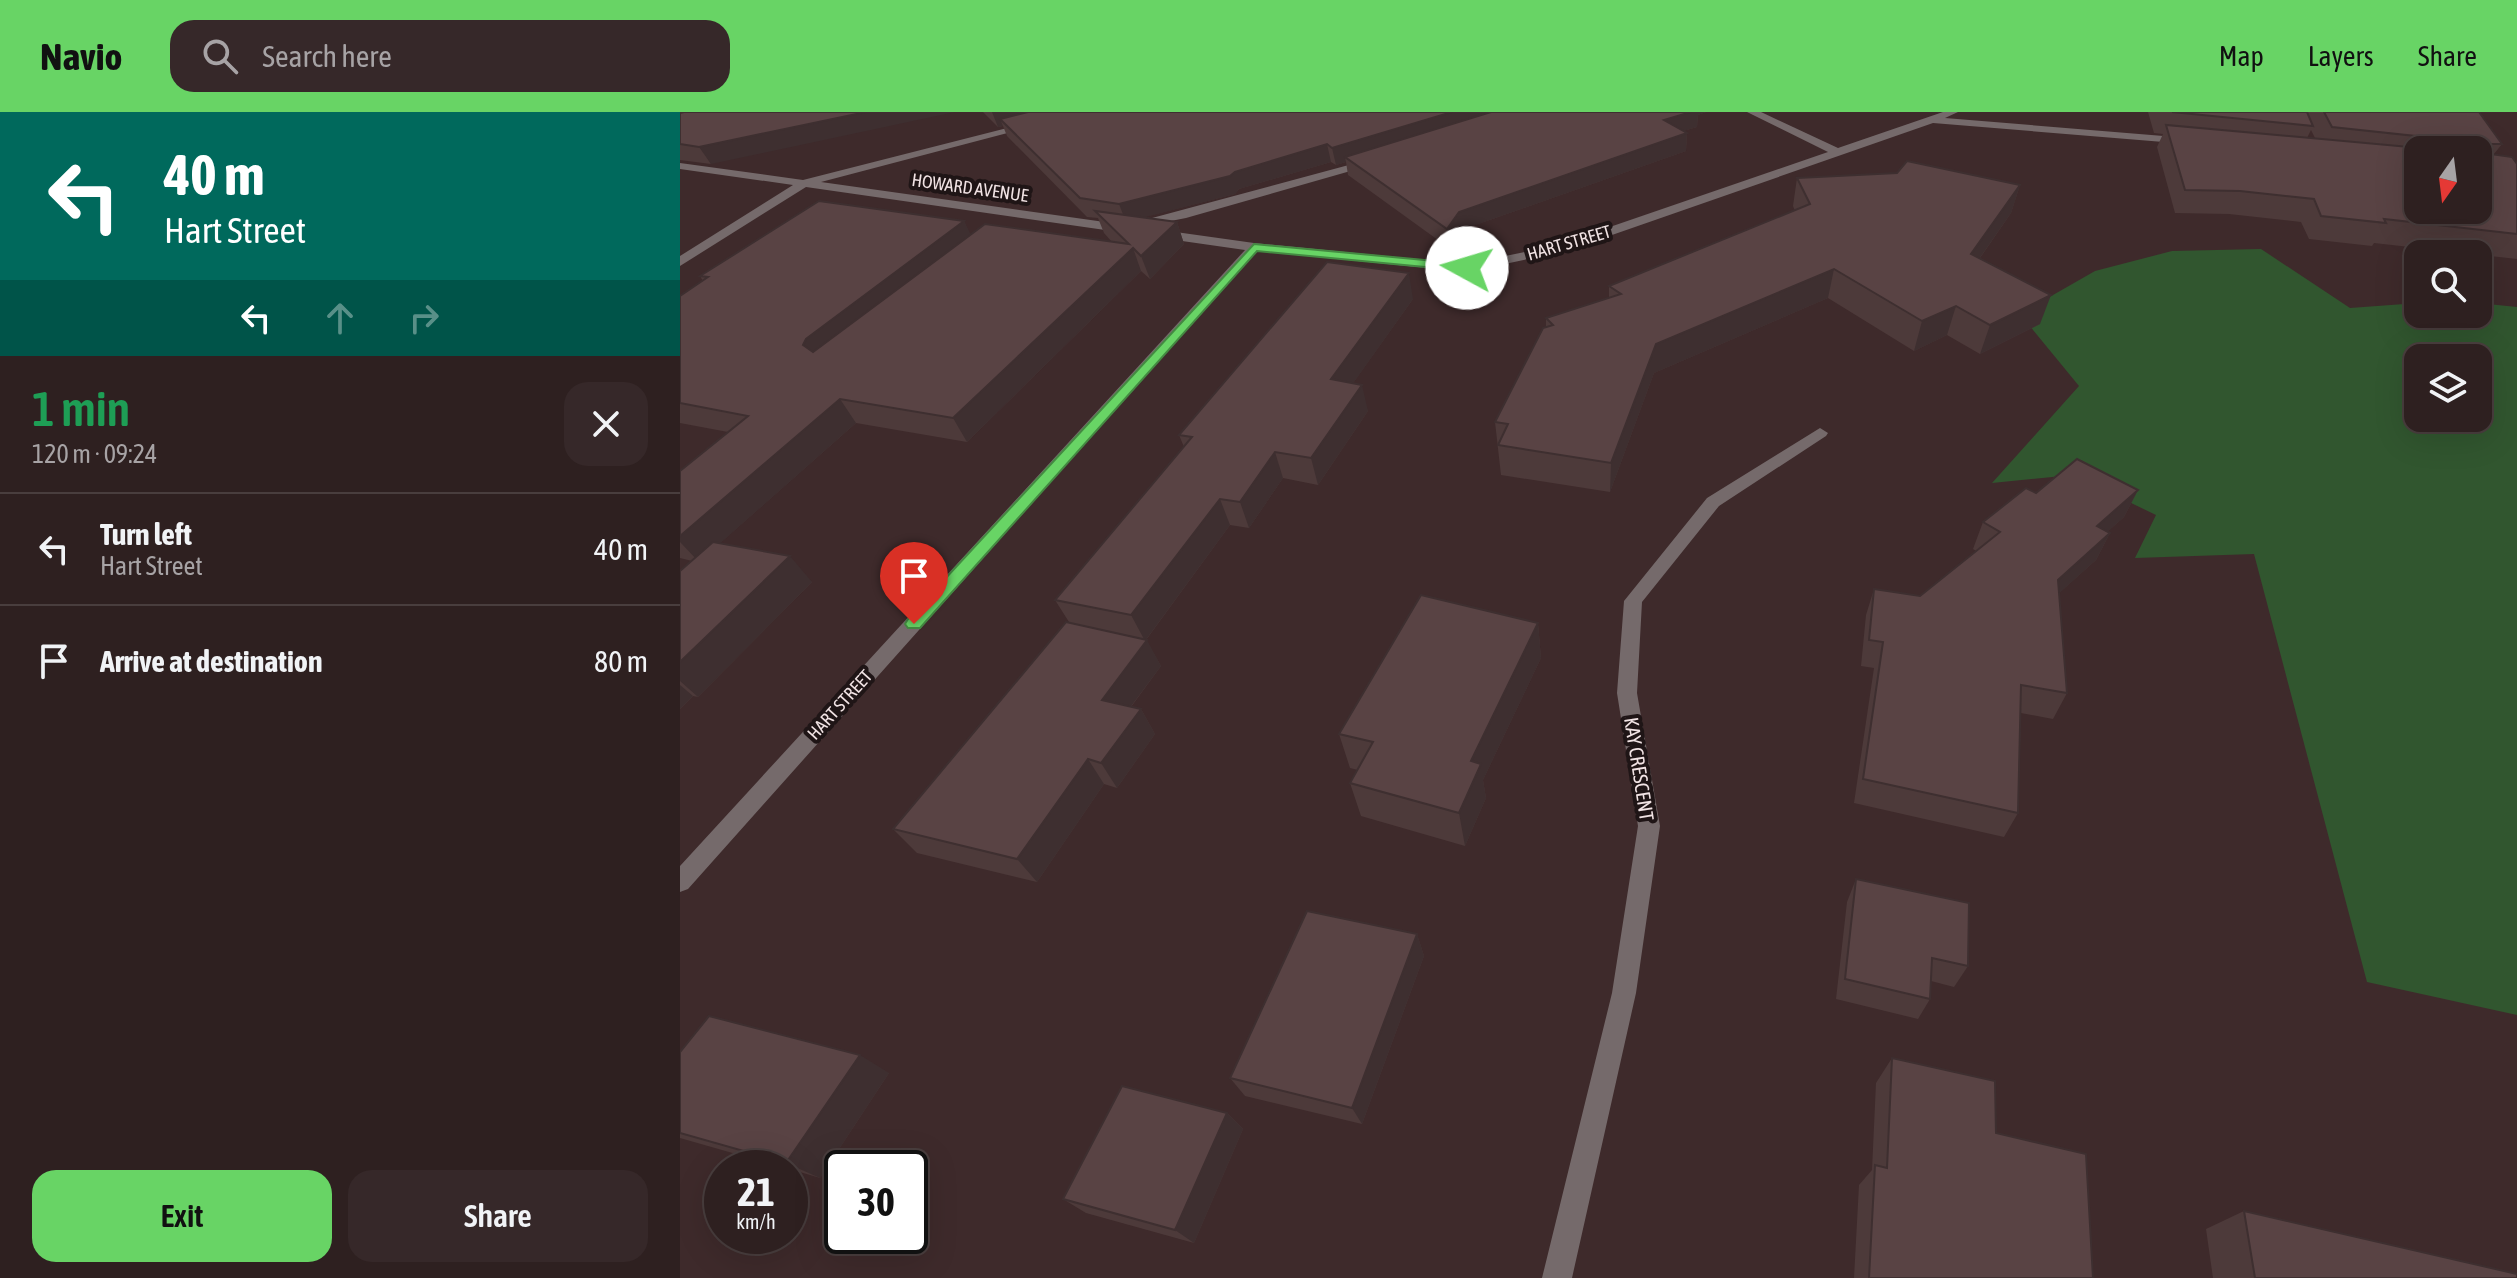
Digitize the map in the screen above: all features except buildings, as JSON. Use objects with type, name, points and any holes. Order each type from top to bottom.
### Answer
[{"type":"street","points":[[680,262],[805,183],[1083,112]]},
{"type":"street","points":[[1752,112],[1835,151]]},
{"type":"street","name":"HART STREET","points":[[680,882],[1254,247],[1467,268],[1537,253],[1608,232],[1953,112]]},
{"type":"street","points":[[1933,120],[2206,143]]},
{"type":"street","points":[[1116,228],[1182,215],[1385,158]]},
{"type":"street","name":"HOWARD AVENUE","points":[[680,166],[1254,247]]},
{"type":"street","points":[[1012,224],[1024,214]]},
{"type":"street","name":"KAY CRESCENT","points":[[1557,1278],[1624,993],[1649,826],[1627,693],[1633,601],[1713,502],[1820,433]]},
{"type":"green space","points":[[2261,249],[2350,308],[2404,304],[2404,328],[2492,328],[2492,304],[2517,307],[2517,1015],[2367,982],[2254,554],[2135,558],[2156,515],[2073,475],[1992,483],[2079,386],[2020,314],[2095,271],[2172,251]]},
{"type":"route","points":[[914,624],[1254,247],[1467,268]]}]
